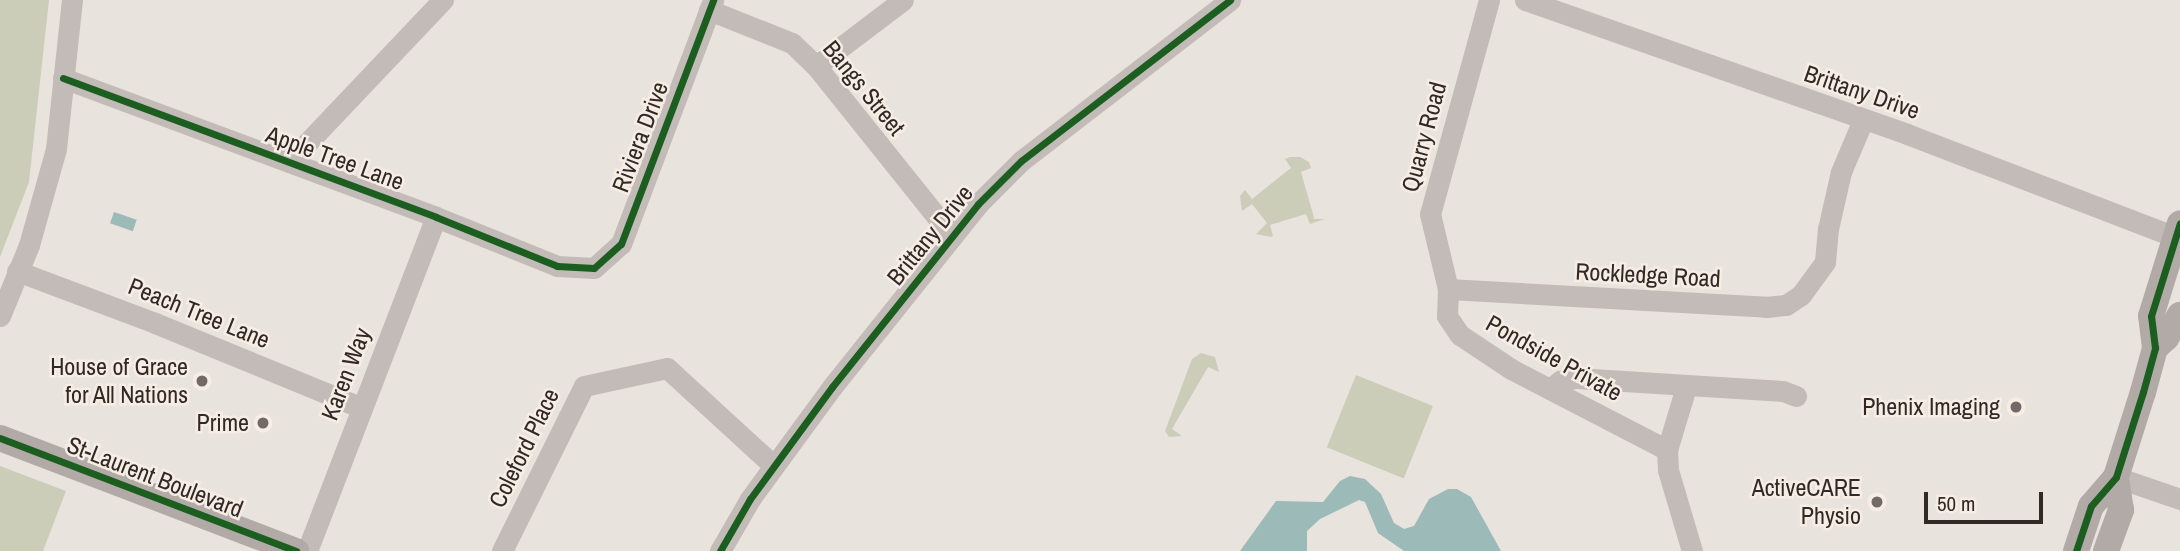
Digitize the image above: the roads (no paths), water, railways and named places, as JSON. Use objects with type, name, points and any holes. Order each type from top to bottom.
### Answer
[{"type":"main road","points":[[2076,551],[2091,506],[2116,477],[2155,348],[2151,316],[2179,233]]},
{"type":"main road","points":[[2155,348],[2166,338],[2180,314]]},
{"type":"main road","name":"St-Laurent Boulevard","points":[[0,438],[296,551]]},
{"type":"main road","points":[[2106,551],[2121,510],[2116,477]]},
{"type":"street","points":[[0,316],[29,245],[56,149],[72,0]]},
{"type":"street","points":[[289,162],[443,0]]},
{"type":"street","points":[[816,66],[903,0]]},
{"type":"street","name":"Brittany Drive","points":[[720,551],[735,523],[774,466],[978,204],[1021,162],[1230,0]]},
{"type":"street","name":"Quarry Road","points":[[1448,289],[1430,214],[1489,0]]},
{"type":"street","name":"Brittany Drive","points":[[1525,0],[2179,233]]},
{"type":"street","name":"Bangs Street","points":[[711,5],[792,43],[816,66],[952,236]]},
{"type":"street","name":"Riviera Drive","points":[[594,268],[621,244],[711,5]]},
{"type":"street","name":"Apple Tree Lane","points":[[63,78],[436,217],[557,266],[594,268]]},
{"type":"street","name":"Rockledge Road","points":[[1448,289],[1766,307],[1786,305],[1801,295],[1825,262],[1828,229],[1842,172],[1863,120]]},
{"type":"street","name":"Karen Way","points":[[307,551],[360,407],[436,217]]},
{"type":"street","name":"Peach Tree Lane","points":[[18,271],[360,407]]},
{"type":"street","name":"Pondside Private","points":[[1448,289],[1447,316],[1460,335],[1550,389],[1667,450]]},
{"type":"street","name":"Coleford Place","points":[[502,551],[584,386],[667,368],[774,466]]},
{"type":"street","points":[[1550,389],[1560,381],[1576,378],[1783,391],[1796,397]]},
{"type":"street","points":[[1686,387],[1667,450],[1668,470],[1692,551]]},
{"type":"street","points":[[2116,477],[2180,499]]},
{"type":"water","points":[[114,212],[137,220],[133,231],[110,223]]},
{"type":"water","points":[[1350,476],[1365,479],[1381,494],[1394,523],[1404,529],[1414,526],[1429,499],[1448,489],[1457,489],[1471,497],[1501,551],[1404,551],[1378,533],[1365,502],[1359,500],[1320,519],[1307,531],[1307,551],[1240,551],[1276,501],[1323,502],[1340,481]]},
{"type":"place","name":"House of Grace for All Nations","points":[[202,381]]},
{"type":"place","name":"Phenix Imaging","points":[[2016,407]]},
{"type":"place","name":"Prime","points":[[263,423]]},
{"type":"place","name":"ActiveCARE Physio","points":[[1877,502]]}]
